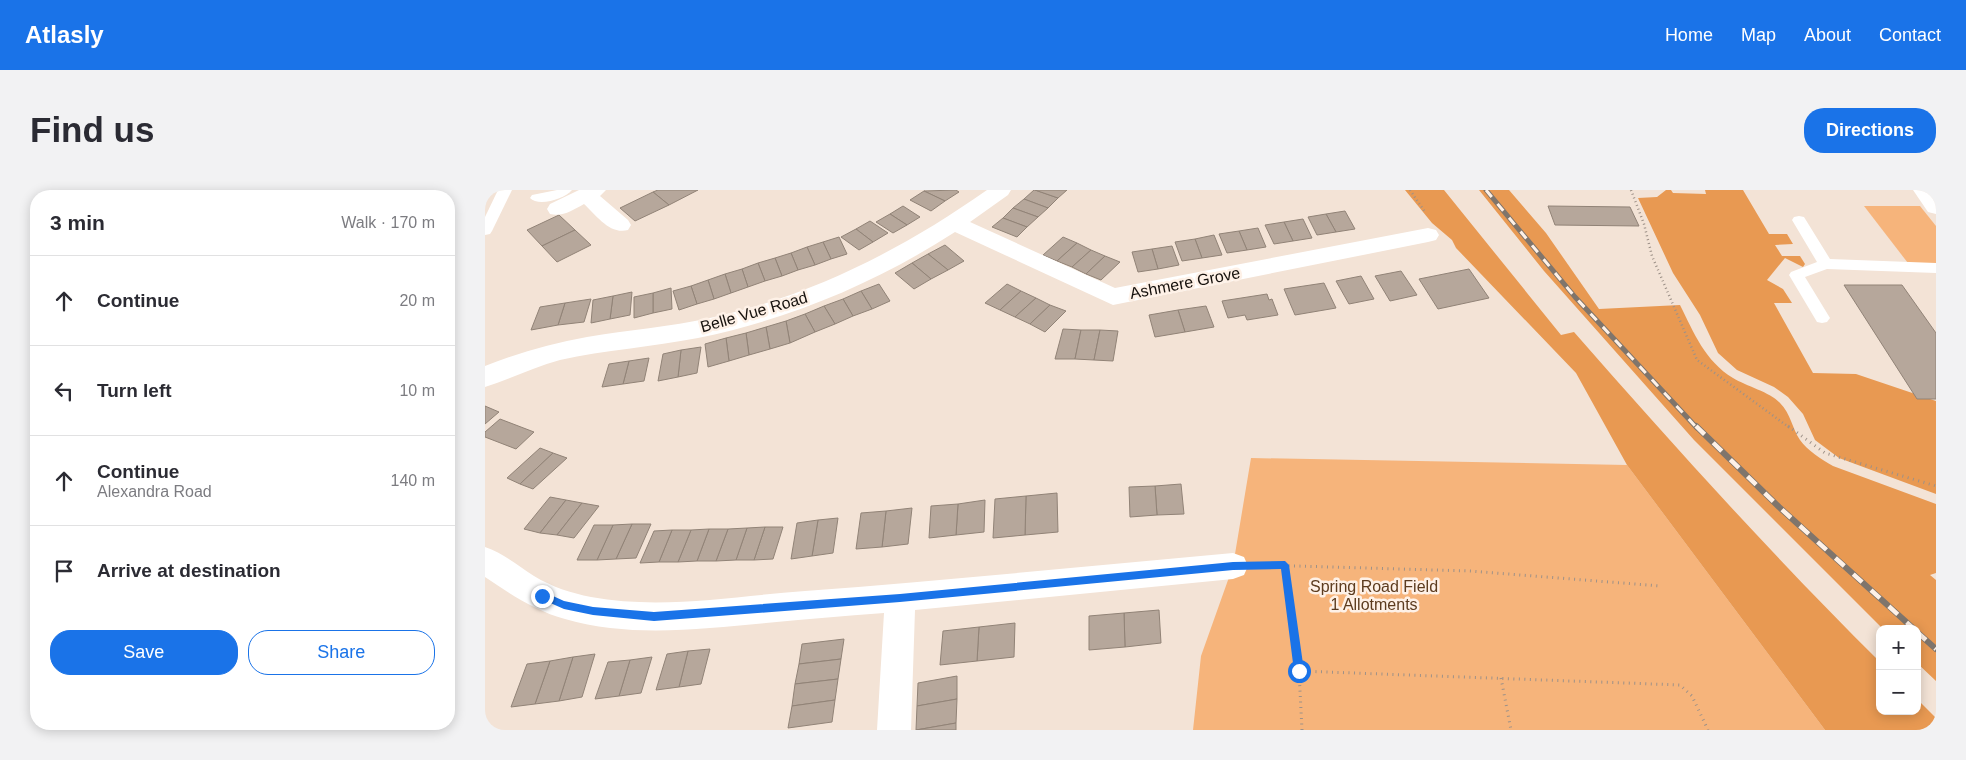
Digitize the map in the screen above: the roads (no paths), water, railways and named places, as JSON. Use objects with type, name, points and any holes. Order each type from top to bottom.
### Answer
[{"type":"street","name":"Belle Vue Road","points":[[485,377],[529,359],[571,348],[712,326],[754,315],[817,293],[875,269],[954,224],[1001,190]]},
{"type":"street","points":[[1923,190],[1936,207]]},
{"type":"street","points":[[572,197],[620,225]]},
{"type":"street","name":"Ashmere Grove","points":[[954,224],[1113,297],[1428,235]]},
{"type":"street","points":[[485,560],[521,585],[564,605],[593,611],[654,616],[900,598],[1233,566]]},
{"type":"street","points":[[894,730],[900,598]]},
{"type":"lane","points":[[485,231],[505,190]]},
{"type":"lane","points":[[537,198],[572,197]]},
{"type":"lane","points":[[1799,220],[1826,264]]},
{"type":"lane","points":[[1822,318],[1796,275],[1826,264],[1936,268]]},
{"type":"railway","points":[[1486,190],[1575,297],[1697,428]]},
{"type":"railway","points":[[1696,426],[1779,507],[1910,625]]},
{"type":"railway","points":[[1921,636],[1936,649]]},
{"type":"park label","name":"Spring Road Field 1 Allotments","points":[[1374,595]]}]
